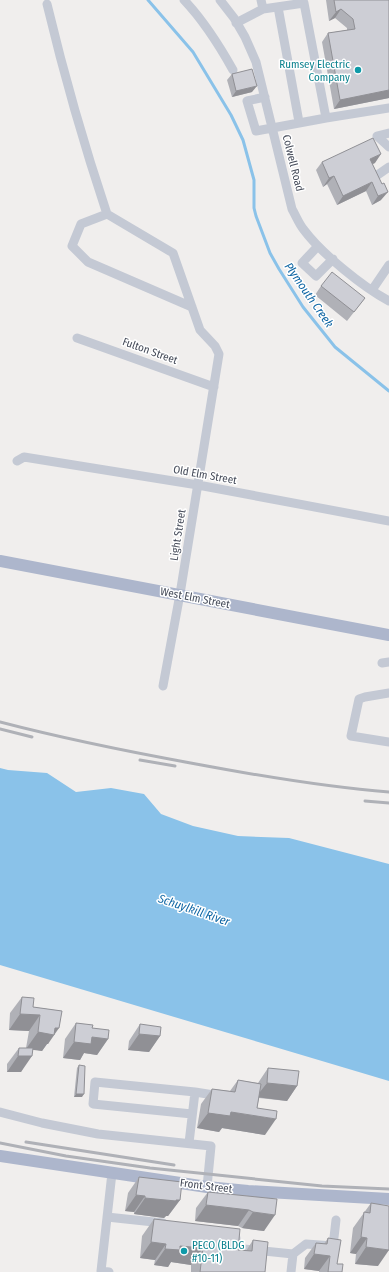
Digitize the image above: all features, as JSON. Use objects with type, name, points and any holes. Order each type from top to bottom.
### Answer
[{"type":"main road","name":"West Elm Street","points":[[0,561],[180,594],[389,635]]},
{"type":"main road","name":"Front Street","points":[[0,1156],[207,1187],[248,1191],[389,1199]]},
{"type":"street","points":[[184,0],[193,9],[215,39],[233,70]]},
{"type":"street","name":"Colwell Road","points":[[220,0],[236,23],[256,62],[292,209],[304,230],[318,246],[372,290],[389,301]]},
{"type":"street","points":[[236,23],[262,4],[278,7],[304,3],[326,118]]},
{"type":"street","points":[[47,4],[64,72],[107,214],[173,253],[192,307]]},
{"type":"street","points":[[278,7],[299,122]]},
{"type":"street","points":[[265,97],[247,101],[256,131],[299,122],[389,108]]},
{"type":"street","points":[[389,133],[377,136],[389,147]]},
{"type":"street","points":[[376,176],[389,167]]},
{"type":"street","points":[[107,214],[82,224],[72,246],[88,262],[192,307]]},
{"type":"street","points":[[318,246],[302,263],[316,276],[333,259]]},
{"type":"street","points":[[372,290],[389,265]]},
{"type":"street","name":"Light Street","points":[[163,686],[220,354],[215,346],[200,330],[192,307]]},
{"type":"street","name":"Fulton Street","points":[[77,338],[214,387]]},
{"type":"street","name":"Old Elm Street","points":[[17,461],[24,458],[198,485],[389,521]]},
{"type":"street","points":[[389,692],[359,699],[351,736],[389,742]]},
{"type":"street","points":[[192,1114],[93,1104],[95,1082],[221,1096]]},
{"type":"street","points":[[189,1144],[195,1092]]},
{"type":"street","points":[[0,1112],[42,1123],[98,1134],[211,1146],[207,1187]]},
{"type":"street","points":[[109,1272],[101,1271],[112,1173]]},
{"type":"street","points":[[107,1217],[176,1225]]},
{"type":"street","points":[[229,1231],[237,1232],[236,1248],[293,1254],[306,1244],[333,1246],[336,1220]]},
{"type":"street","points":[[291,1272],[293,1254]]},
{"type":"water","name":"Schuylkill River","points":[[0,768],[47,773],[76,792],[111,788],[144,794],[161,814],[193,826],[238,836],[289,838],[389,864],[389,1081],[0,965]]},
{"type":"building","name":"Rumsey Electric Company","points":[[334,0],[389,0],[389,90],[340,100],[328,33],[355,29],[353,19],[341,9],[336,12]]},
{"type":"building","points":[[252,69],[257,86],[236,91],[232,74]]},
{"type":"building","points":[[373,138],[381,154],[370,159],[382,184],[384,183],[388,192],[378,196],[372,182],[343,196],[334,176],[329,178],[322,162]]},
{"type":"building","points":[[332,272],[365,298],[354,312],[321,286]]},
{"type":"building","points":[[22,997],[34,998],[33,1007],[62,1011],[59,1028],[55,1028],[54,1035],[38,1032],[40,1015],[20,1014]]},
{"type":"building","points":[[76,1023],[93,1025],[92,1028],[109,1030],[108,1039],[92,1037],[91,1044],[74,1042]]},
{"type":"building","points":[[140,1024],[161,1027],[160,1036],[139,1034]]},
{"type":"building","points":[[19,1048],[33,1048],[32,1056],[18,1056]]},
{"type":"building","points":[[79,1065],[85,1066],[84,1094],[76,1094]]},
{"type":"building","points":[[268,1068],[299,1071],[297,1086],[267,1083]]},
{"type":"building","points":[[238,1080],[261,1084],[257,1108],[277,1111],[276,1119],[231,1112],[230,1116],[208,1113],[212,1089],[235,1092]]},
{"type":"building","points":[[139,1177],[182,1182],[180,1200],[176,1201],[145,1198],[145,1196],[136,1195]]},
{"type":"building","points":[[208,1192],[277,1199],[275,1215],[253,1212],[249,1210],[206,1205]]},
{"type":"building","points":[[371,1203],[389,1206],[389,1250],[366,1247],[367,1238],[361,1237],[364,1212],[370,1213]]},
{"type":"building","points":[[154,1219],[240,1229],[238,1250],[252,1251],[253,1240],[268,1242],[265,1272],[200,1272],[203,1248],[180,1246],[180,1250],[165,1249],[166,1244],[151,1242]]},
{"type":"building","points":[[328,1238],[341,1240],[337,1264],[343,1264],[342,1272],[328,1272],[330,1256],[314,1254],[316,1243],[327,1244]]},
{"type":"waterway","name":"Plymouth Creek","points":[[148,0],[193,52],[231,115],[243,140],[254,180],[254,208],[256,216],[270,253],[279,269],[303,307],[335,347],[389,391]]},
{"type":"railway","points":[[0,722],[98,745],[268,777],[389,792]]},
{"type":"railway","points":[[0,729],[32,737]]},
{"type":"railway","points":[[140,760],[175,766]]},
{"type":"railway","points":[[365,801],[389,803]]},
{"type":"railway","points":[[26,1142],[174,1165]]},
{"type":"railway","points":[[0,1143],[66,1156],[150,1168],[322,1186],[389,1189]]},
{"type":"place","name":"Rumsey Electric Company","points":[[358,70]]},
{"type":"place","name":"PECO (BLDG #10-11)","points":[[184,1251]]}]
